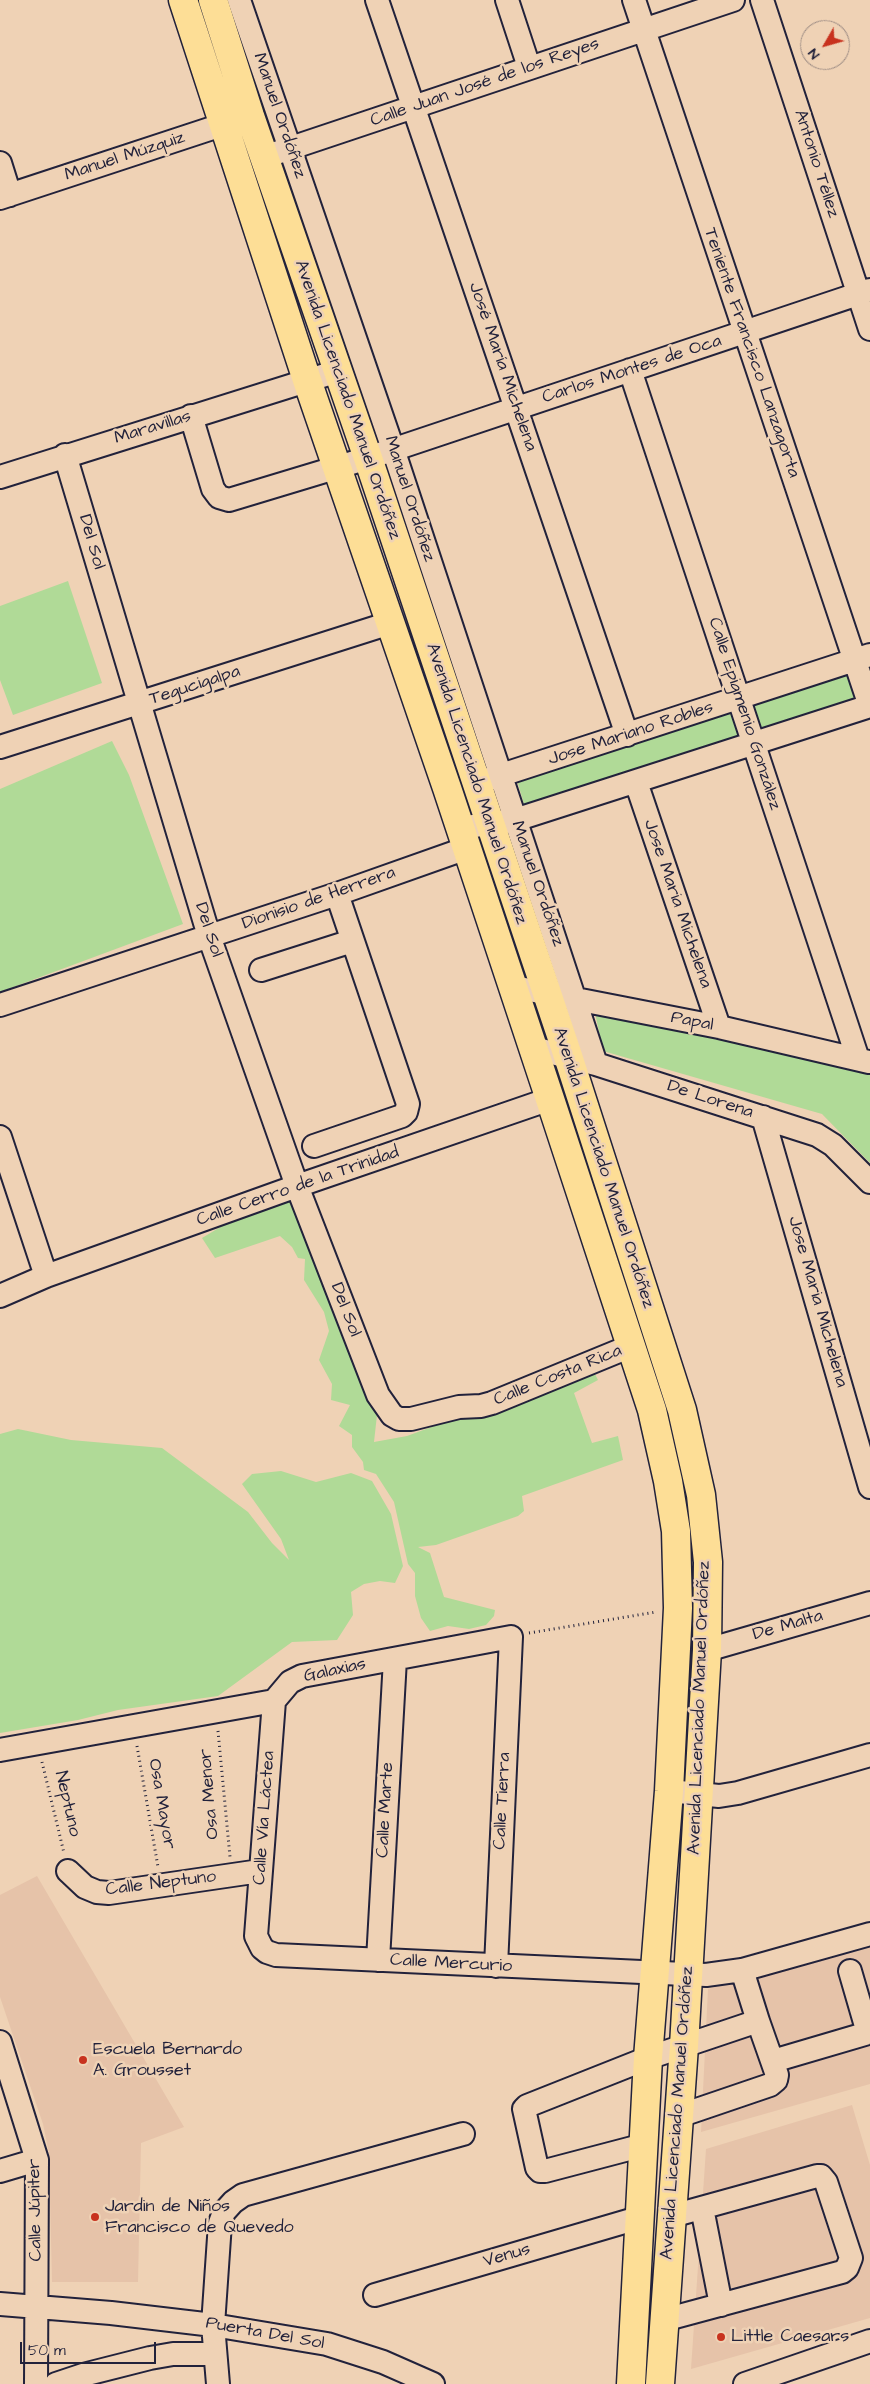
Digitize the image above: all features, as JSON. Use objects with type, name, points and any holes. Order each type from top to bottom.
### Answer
[{"type":"main road","name":"Avenida Licenciado Manuel Ordóñez","points":[[183,0],[307,380],[514,987],[652,1410],[668,1481],[676,1532],[678,1608],[669,1791],[648,2058],[638,2218],[631,2384]]},
{"type":"main road","name":"Avenida Licenciado Manuel Ordóñez","points":[[213,0],[250,116],[338,371],[380,454],[488,779],[502,822],[546,994],[568,1056],[682,1410],[701,1495],[708,1562],[707,1650],[684,2046],[660,2384]]},
{"type":"street","name":"Manuel Ordóñez","points":[[239,0],[290,147],[380,454]]},
{"type":"street","name":"José María Michelena","points":[[377,0],[627,735]]},
{"type":"street","points":[[507,0],[529,67]]},
{"type":"street","name":"Teniente Francisco Lanzagorta","points":[[634,0],[744,333],[862,657],[870,706]]},
{"type":"street","name":"Calle Juan José de los Reyes","points":[[238,167],[290,147],[413,108],[529,67],[733,0]]},
{"type":"street","name":"Antonio Téllez","points":[[762,0],[864,292],[870,329]]},
{"type":"street","name":"Manuel Múzquiz","points":[[5,197],[250,116]]},
{"type":"street","points":[[0,164],[5,197]]},
{"type":"street","name":"Carlos Montes de Oca","points":[[191,416],[213,489],[219,497],[229,500],[380,454],[864,292]]},
{"type":"street","name":"Calle Epigmenio González","points":[[630,370],[754,744],[864,1061]]},
{"type":"street","name":"Maravillas","points":[[0,477],[65,455],[338,371]]},
{"type":"street","name":"Del Sol","points":[[65,455],[209,936],[297,1186],[378,1395]]},
{"type":"street","name":"Tegucigalpa","points":[[0,747],[390,623]]},
{"type":"street","name":"Jose Mariano Robles","points":[[447,788],[488,779],[740,699],[862,657]]},
{"type":"street","points":[[463,838],[502,822],[636,782],[870,706]]},
{"type":"street","name":"Jose Maria Michelena","points":[[636,782],[719,1027]]},
{"type":"street","name":"Manuel Ordóñez","points":[[502,822],[576,999],[596,1064]]},
{"type":"street","name":"Dionisio de Herrera","points":[[0,1005],[337,894],[463,838]]},
{"type":"street","points":[[314,1146],[402,1116],[406,1112],[408,1104],[337,894]]},
{"type":"street","points":[[261,970],[352,941]]},
{"type":"street","name":"Papal","points":[[514,987],[719,1027],[864,1061]]},
{"type":"street","name":"De Lorena","points":[[533,1048],[596,1064],[817,1134],[833,1145],[870,1182]]},
{"type":"street","name":"Calle Cerro de la Trinidad","points":[[0,1296],[46,1276],[297,1186],[550,1099]]},
{"type":"street","name":"Jose Maria Michelena","points":[[763,1117],[870,1486]]},
{"type":"street","points":[[0,1137],[46,1276]]},
{"type":"street","name":"Calle Costa Rica","points":[[378,1395],[392,1414],[399,1419],[411,1419],[459,1407],[481,1406],[631,1346]]},
{"type":"street","name":"De Malta","points":[[707,1650],[870,1603]]},
{"type":"street","name":"Galaxias","points":[[274,1701],[290,1682],[302,1676],[511,1637]]},
{"type":"street","name":"Calle Tierra","points":[[496,1966],[511,1637]]},
{"type":"street","name":"Calle Marte","points":[[378,1960],[395,1659]]},
{"type":"street","points":[[0,1750],[274,1701]]},
{"type":"street","name":"Calle Vía Láctea","points":[[256,1936],[274,1701]]},
{"type":"street","points":[[669,1791],[719,1796],[738,1793],[870,1756]]},
{"type":"street","name":"Calle Neptuno","points":[[68,1871],[85,1887],[97,1892],[109,1893],[260,1871]]},
{"type":"street","name":"Calle Mercurio","points":[[256,1936],[262,1948],[276,1954],[688,1976],[742,1970],[870,1934]]},
{"type":"street","points":[[679,2116],[770,2085],[776,2080],[777,2075],[773,2061],[742,1970]]},
{"type":"street","points":[[773,2061],[869,2032],[865,2008],[850,1971]]},
{"type":"street","points":[[644,2145],[540,2171],[537,2168],[523,2114],[527,2106],[648,2058],[758,2021]]},
{"type":"street","name":"Calle Júpiter","points":[[0,2042],[37,2160],[36,2384]]},
{"type":"street","points":[[218,2384],[212,2325],[220,2223],[224,2212],[242,2195],[463,2134]]},
{"type":"street","points":[[0,2171],[37,2160]]},
{"type":"street","points":[[664,2320],[842,2272],[847,2268],[851,2258],[826,2182],[821,2176],[672,2216]]},
{"type":"street","points":[[702,2208],[721,2305]]},
{"type":"street","name":"Venus","points":[[375,2295],[638,2218]]},
{"type":"street","name":"Puerta Del Sol","points":[[0,2304],[36,2306],[212,2325],[327,2344],[383,2362],[433,2384]]},
{"type":"street","points":[[745,2384],[870,2341]]},
{"type":"street","points":[[56,2384],[83,2374],[150,2358],[173,2354],[215,2354]]},
{"type":"path","points":[[511,1637],[678,1608]]},
{"type":"path","name":"Osa Menor","points":[[216,1710],[231,1875]]},
{"type":"path","name":"Osa Mayor","points":[[134,1727],[162,1885]]},
{"type":"path","name":"Neptuno","points":[[38,1744],[68,1871]]},
{"type":"shaded area","name":"Escuela Bernardo A. Grousset","points":[[37,1876],[184,2127],[141,2143],[138,2282],[52,2282],[49,2153],[43,2124],[0,1997],[0,1895]]},
{"type":"shaded area","points":[[870,1944],[870,2084],[701,2132],[708,1989]]},
{"type":"shaded area","points":[[852,2105],[870,2165],[870,2318],[691,2369],[706,2149]]},
{"type":"green space","points":[[68,581],[102,683],[13,715],[0,680],[0,606]]},
{"type":"green space","points":[[870,659],[870,697],[526,811],[516,777]]},
{"type":"green space","points":[[112,741],[129,775],[183,924],[0,992],[0,789]]},
{"type":"green space","points":[[594,1008],[870,1073],[870,1163],[822,1114],[603,1051]]},
{"type":"green space","points":[[298,1196],[382,1405],[377,1415],[374,1442],[407,1436],[592,1368],[598,1380],[574,1393],[592,1443],[618,1436],[623,1460],[522,1496],[524,1511],[518,1516],[436,1545],[418,1547],[430,1553],[444,1597],[495,1610],[494,1616],[486,1625],[469,1629],[448,1626],[430,1631],[421,1618],[415,1596],[415,1573],[408,1564],[394,1502],[376,1474],[364,1470],[363,1462],[352,1447],[352,1435],[339,1426],[350,1405],[331,1400],[332,1384],[319,1360],[329,1331],[324,1312],[304,1280],[305,1259],[298,1258],[292,1247],[280,1236],[215,1258],[202,1238],[237,1217]]},
{"type":"green space","points":[[18,1429],[71,1440],[162,1448],[248,1512],[272,1543],[289,1560],[281,1539],[242,1484],[252,1474],[281,1471],[316,1482],[351,1473],[372,1481],[391,1514],[403,1566],[395,1583],[380,1581],[364,1584],[351,1592],[353,1615],[337,1640],[292,1642],[218,1696],[118,1710],[78,1720],[0,1733],[0,1434]]},
{"type":"place","name":"Escuela Bernardo A. Grousset","points":[[83,2060]]},
{"type":"place","name":"Jardin de Niños Francisco de Quevedo","points":[[95,2217]]},
{"type":"place","name":"Little Caesars","points":[[721,2337]]}]
